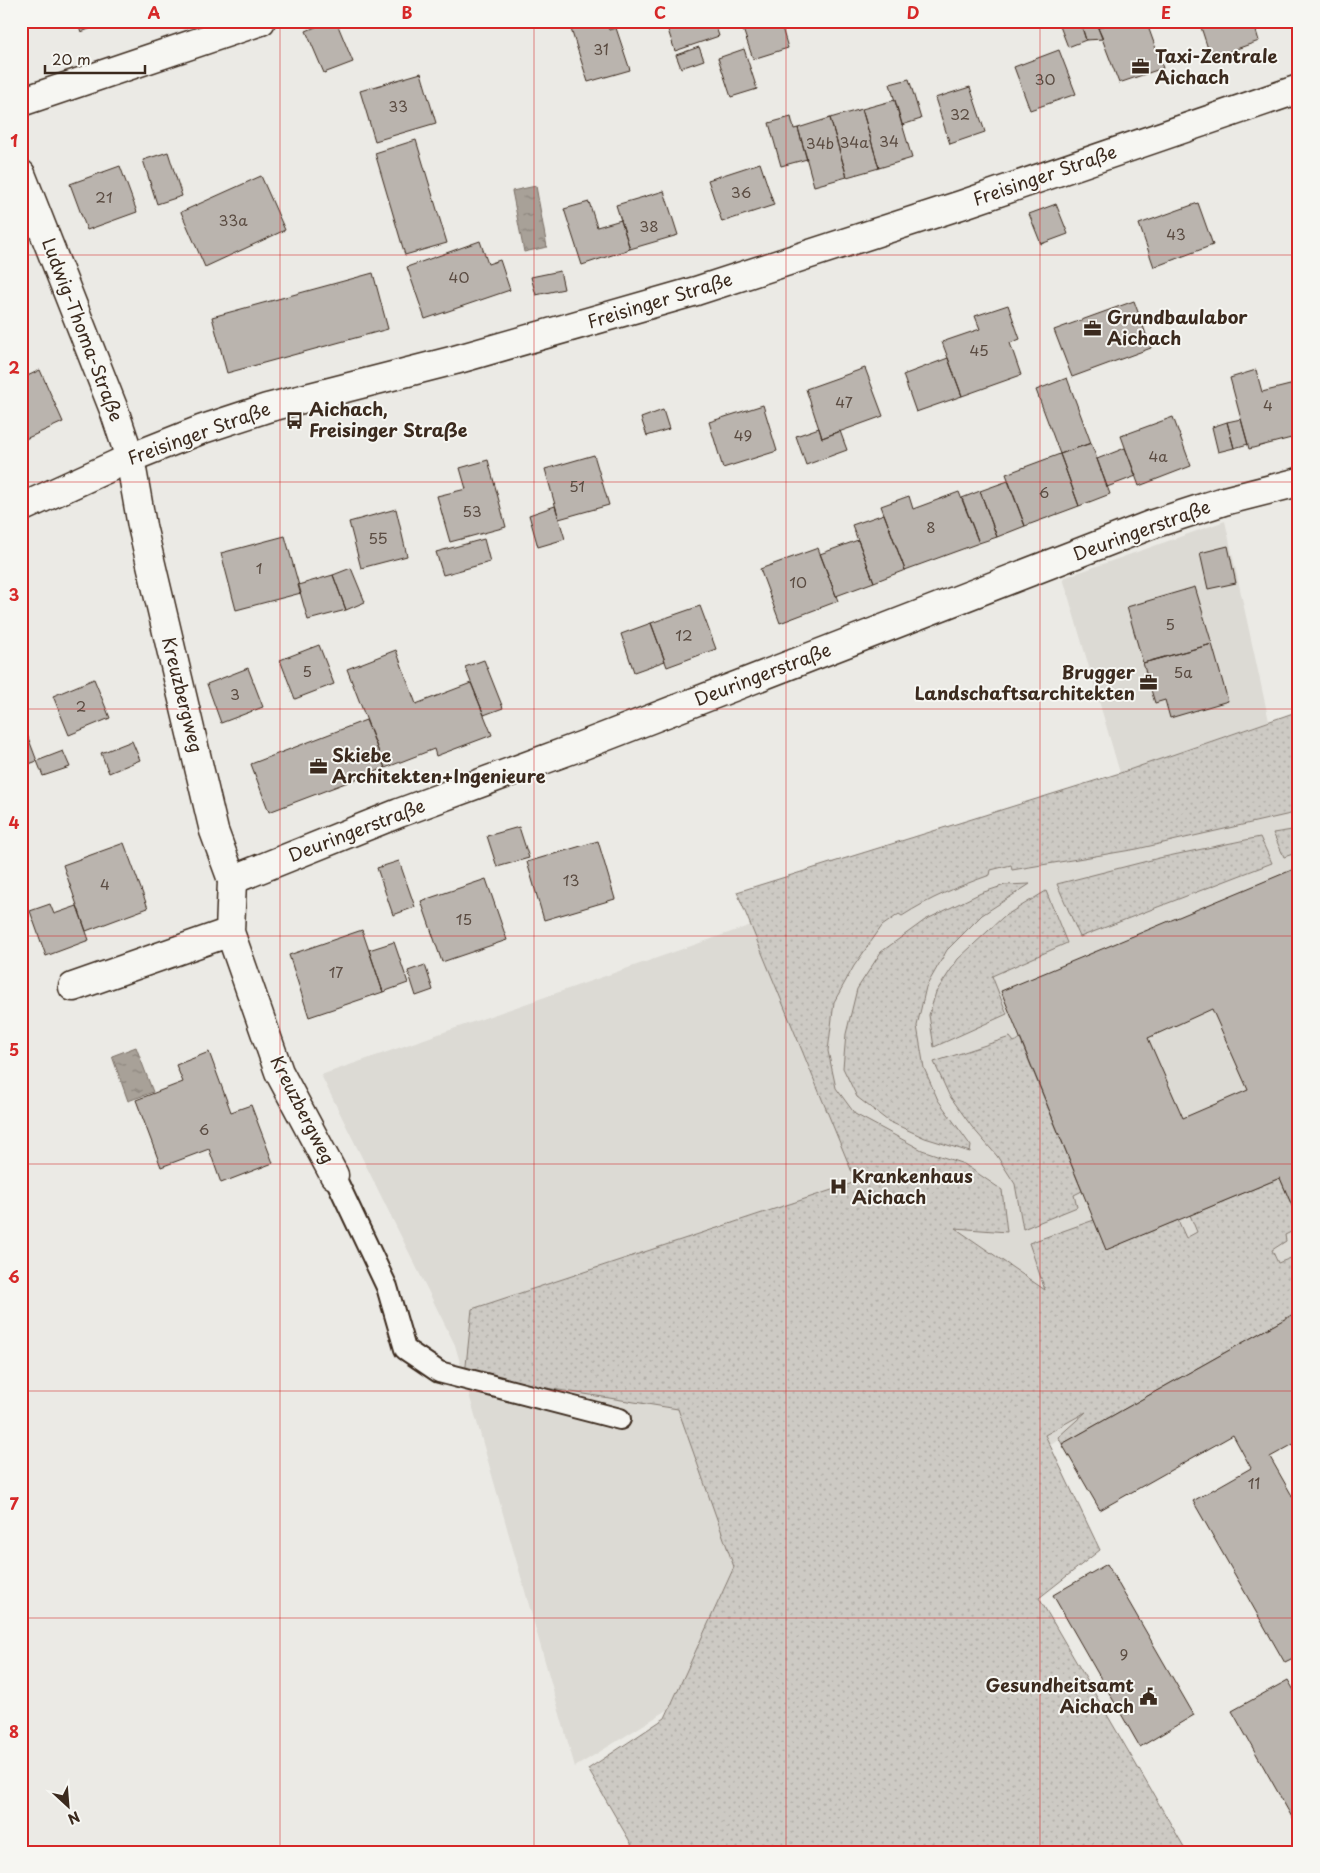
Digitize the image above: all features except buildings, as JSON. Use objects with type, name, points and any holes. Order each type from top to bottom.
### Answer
[{"type":"street","points":[[21,102],[261,21]]},
{"type":"street","name":"Freisinger Straße","points":[[21,508],[130,458],[203,429],[267,408],[455,360],[696,291],[948,210],[1299,89]]},
{"type":"street","name":"Ludwig-Thoma-Straße","points":[[21,174],[114,410],[130,458]]},
{"type":"street","name":"Kreuzbergweg","points":[[130,458],[142,526],[214,831],[232,880],[230,932],[279,1072],[334,1175]]},
{"type":"street","name":"Deuringerstraße","points":[[232,880],[400,813],[590,742],[1153,524],[1224,502],[1299,482]]},
{"type":"street","points":[[73,987],[230,932]]},
{"type":"lane","points":[[334,1175],[387,1287],[405,1349],[439,1372],[620,1419]]},
{"type":"shaded area","points":[[1225,521],[1269,721],[1120,773],[1063,578]]},
{"type":"shaded area","points":[[1299,711],[1299,812],[1137,849],[1012,870],[1011,865],[991,870],[990,875],[945,893],[902,916],[899,914],[882,926],[854,966],[834,1002],[828,1051],[836,1088],[855,1114],[922,1150],[964,1164],[1002,1190],[1007,1232],[955,1228],[1045,1290],[1029,1243],[1094,1220],[1107,1249],[1178,1220],[1186,1238],[1197,1232],[1190,1215],[1280,1178],[1299,1222],[1299,1228],[1285,1235],[1286,1241],[1272,1250],[1278,1263],[1291,1258],[1293,1262],[1299,1260],[1299,1311],[1062,1444],[1058,1437],[1086,1412],[1045,1435],[1100,1550],[1039,1598],[1187,1852],[636,1852],[588,1769],[665,1718],[734,1567],[678,1409],[465,1375],[472,1309],[856,1182],[737,892],[1120,773]]},
{"type":"shaded area","name":"Krankenhaus Aichach","points":[[1299,734],[1299,1299],[1058,1439],[679,1703],[575,1767],[455,1345],[321,1075]]},
{"type":"shaded area","points":[[1299,829],[1299,852],[1284,857],[1273,833]]},
{"type":"shaded area","points":[[1260,837],[1272,863],[1080,937],[1057,884],[1159,858]]},
{"type":"shaded area","points":[[1030,884],[982,915],[947,950],[926,987],[917,1026],[924,1068],[938,1100],[971,1146],[970,1152],[925,1138],[888,1121],[857,1097],[843,1068],[846,1034],[857,989],[881,952],[925,920],[981,893],[1005,885]]},
{"type":"shaded area","points":[[1046,891],[1067,943],[992,976],[1007,1014],[934,1047],[929,1015],[936,992],[958,959],[1003,917]]},
{"type":"shaded area","points":[[1010,1037],[1014,1042],[1020,1039],[1082,1191],[1074,1195],[1077,1207],[1023,1229],[1015,1184],[997,1156],[972,1127],[949,1095],[934,1062]]},
{"type":"water","points":[[536,186],[547,247],[524,252],[512,191]]},
{"type":"water","points":[[136,1047],[153,1092],[128,1101],[112,1056]]},
{"type":"place","name":"Taxi-Zentrale Aichach","points":[[1141,67]]},
{"type":"place","name":"Grundbaulabor Aichach","points":[[1093,328]]},
{"type":"place","name":"Aichach, Freisinger Straße","points":[[295,420]]},
{"type":"place","name":"Brugger Landschaftsarchitekten","points":[[1149,683]]},
{"type":"place","name":"Skiebe Architekten+Ingenieure","points":[[318,766]]},
{"type":"place","name":"Krankenhaus Aichach","points":[[838,1187]]},
{"type":"place","name":"Gesundheitsamt Aichach","points":[[1148,1696]]}]
